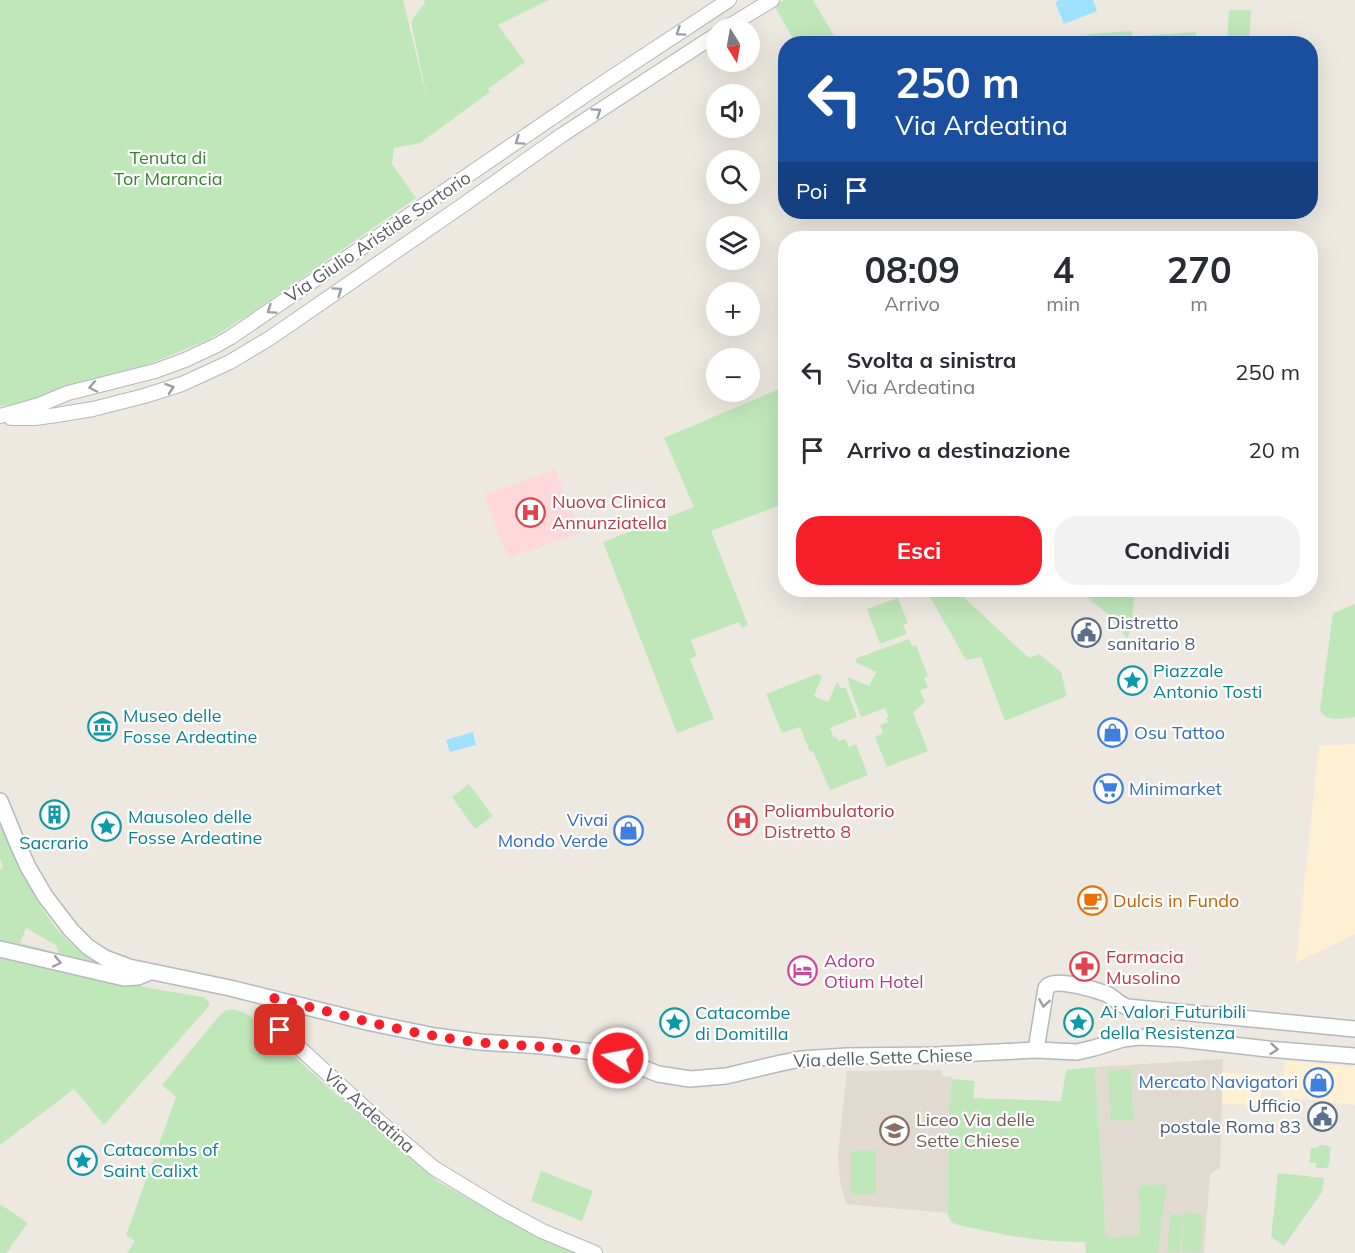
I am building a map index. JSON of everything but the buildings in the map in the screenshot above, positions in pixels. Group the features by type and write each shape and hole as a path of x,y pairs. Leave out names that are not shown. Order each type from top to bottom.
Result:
{"main road":[{"path":"0,801 18,845 45,896 67,926 88,947 122,966 273,998"},
{"path":"0,949 121,977 138,977 151,972"},
{"path":"1036,1050 1047,986 1062,983 1110,996 1127,1007 1355,1029"},
{"name":"Via delle Sette Chiese","path":"273,998 406,1031 453,1040 558,1048 601,1054 618,1058 658,1074 690,1079 721,1077 812,1058 958,1055 1036,1050 1077,1052 1131,1037 1160,1037 1355,1056"}],"street":[{"name":"Via Giulio Aristide Sartorio","path":"0,416 39,405 68,393 155,371 217,345 729,0"},
{"path":"743,18 769,2"},
{"name":"Via Giulio Aristide Sartorio","path":"0,416 45,417 93,409 173,387 230,362 270,338 562,135 706,41"},
{"name":"Via Ardeatina","path":"273,998 272,1018 280,1030 378,1121 434,1168 522,1221 595,1253"}],"shaded area":[{"name":"Nuova Clinica Annunziatella","path":"555,469 580,533 508,558 484,495"},
{"path":"1355,744 1355,934 1296,963 1319,746"},
{"path":"1223,1059 1220,1168 1210,1174 1204,1253 1086,1253 1106,1238 1095,1067"},
{"name":"Mercato Navigatori","path":"1285,1061 1355,1067 1355,1105 1281,1097"},
{"name":"Liceo Via delle Sette Chiese","path":"942,1070 942,1076 952,1077 949,1105 948,1213 846,1204 840,1182 838,1155 847,1071"},
{"path":"1223,1072 1263,1075 1262,1106 1222,1103"}],"green space":[{"name":"Tenuta di Tor Marancia","path":"0,0 403,0 429,107 412,27 412,20 425,3 424,0 549,0 498,25 525,62 488,89 490,92 420,143 394,148 392,164 416,198 253,312 208,340 139,368 71,384 36,400 0,406"},
{"path":"784,0 813,0 834,36 792,36 774,6"},
{"path":"1229,10 1251,10 1249,36 1227,36"},
{"path":"1132,31 1132,36 1087,36 1087,34"},
{"path":"1196,32 1196,36 1137,36"},
{"path":"778,389 778,506 711,531 748,625 742,628 739,622 691,640 697,656 690,659 714,719 677,733 603,542 694,507 664,438 748,402 760,402 760,397"},
{"path":"930,597 964,597 1029,658 1039,654 1061,672 1067,696 1005,721 981,657 966,660"},
{"path":"1087,597 1134,597 1131,630 1127,639 1107,613"},
{"path":"898,598 908,623 903,625 907,634 880,644 867,609"},
{"path":"1355,604 1355,717 1330,718 1322,714 1320,710 1333,613"},
{"path":"909,639 912,646 916,645 928,676 924,678 928,687 920,691 925,702 913,713 928,751 887,767 875,737 883,733 880,725 888,722 886,718 889,717 885,708 861,717 848,677 869,686 876,672 855,662 857,658"},
{"path":"817,674 822,676 814,696 828,702 837,682 841,688 846,688 857,717 830,728 834,738 837,737 838,741 845,739 849,747 856,744 868,775 830,790 800,727 782,733 766,694"},
{"path":"469,784 493,816 475,829 452,797"},
{"path":"0,819 29,885 47,916 70,943 103,968 60,959 56,945 26,928 20,943 54,952 55,959 0,944 0,870 3,867 0,859"},
{"path":"0,956 155,989 204,997 209,1002 209,1006 104,1125 74,1089 0,1145"},
{"path":"226,1010 239,1011 251,1017 330,1089 439,1182 534,1235 577,1253 127,1253 135,1241 126,1235 176,1097 162,1085"},
{"path":"1095,1067 1106,1238 1140,1236 1139,1186 1166,1185 1158,1253 1086,1253 1085,1242 1021,1237 951,1222 948,1215 949,1105 952,1079 975,1081 973,1098 1061,1101 1066,1070"},
{"path":"1131,1069 1133,1120 1111,1121 1108,1070"},
{"path":"1320,1145 1331,1148 1327,1168 1316,1168 1316,1163 1309,1163 1311,1148 1317,1148"},
{"path":"876,1150 876,1194 851,1195 851,1151"},
{"path":"541,1171 593,1191 582,1221 531,1201"},
{"path":"1278,1173 1324,1178 1322,1192 1284,1246 1271,1237"},
{"path":"0,1204 28,1223 6,1253 0,1253"},
{"path":"1184,1213 1203,1214 1201,1252 1182,1251 1183,1216 1179,1252 1167,1251 1171,1214 1183,1215"}],"water":[{"path":"1093,0 1097,11 1064,24 1055,2"},
{"path":"473,732 476,745 450,752 446,740"}],"place":[{"name":"Nuova Clinica Annunziatella","path":"531,512"},
{"name":"Distretto sanitario 8","path":"1086,633"},
{"name":"Piazzale Antonio Tosti","path":"1132,681"},
{"name":"Museo delle Fosse Ardeatine","path":"102,726"},
{"name":"Osu Tattoo","path":"1113,733"},
{"name":"Minimarket","path":"1108,789"},
{"name":"Sacrario","path":"54,814"},
{"name":"Poliambulatorio Distretto 8","path":"743,821"},
{"name":"Mausoleo delle Fosse Ardeatine","path":"107,827"},
{"name":"Vivai Mondo Verde","path":"629,830"},
{"name":"Dulcis in Fundo","path":"1092,901"},
{"name":"Farmacia Musolino","path":"1085,967"},
{"name":"Adoro Otium Hotel","path":"803,971"},
{"name":"Ai Valori Futuribili della Resistenza","path":"1079,1022"},
{"name":"Catacombe di Domitilla","path":"674,1023"},
{"name":"Mercato Navigatori","path":"1319,1082"},
{"name":"Ufficio postale Roma 83","path":"1322,1116"},
{"name":"Liceo Via delle Sette Chiese","path":"895,1130"},
{"name":"Catacombs of Saint Calixt","path":"82,1160"}],"route":[{"path":"280,1030 272,1018 273,998 406,1031 453,1040 542,1046 594,1052 618,1058"}]}
